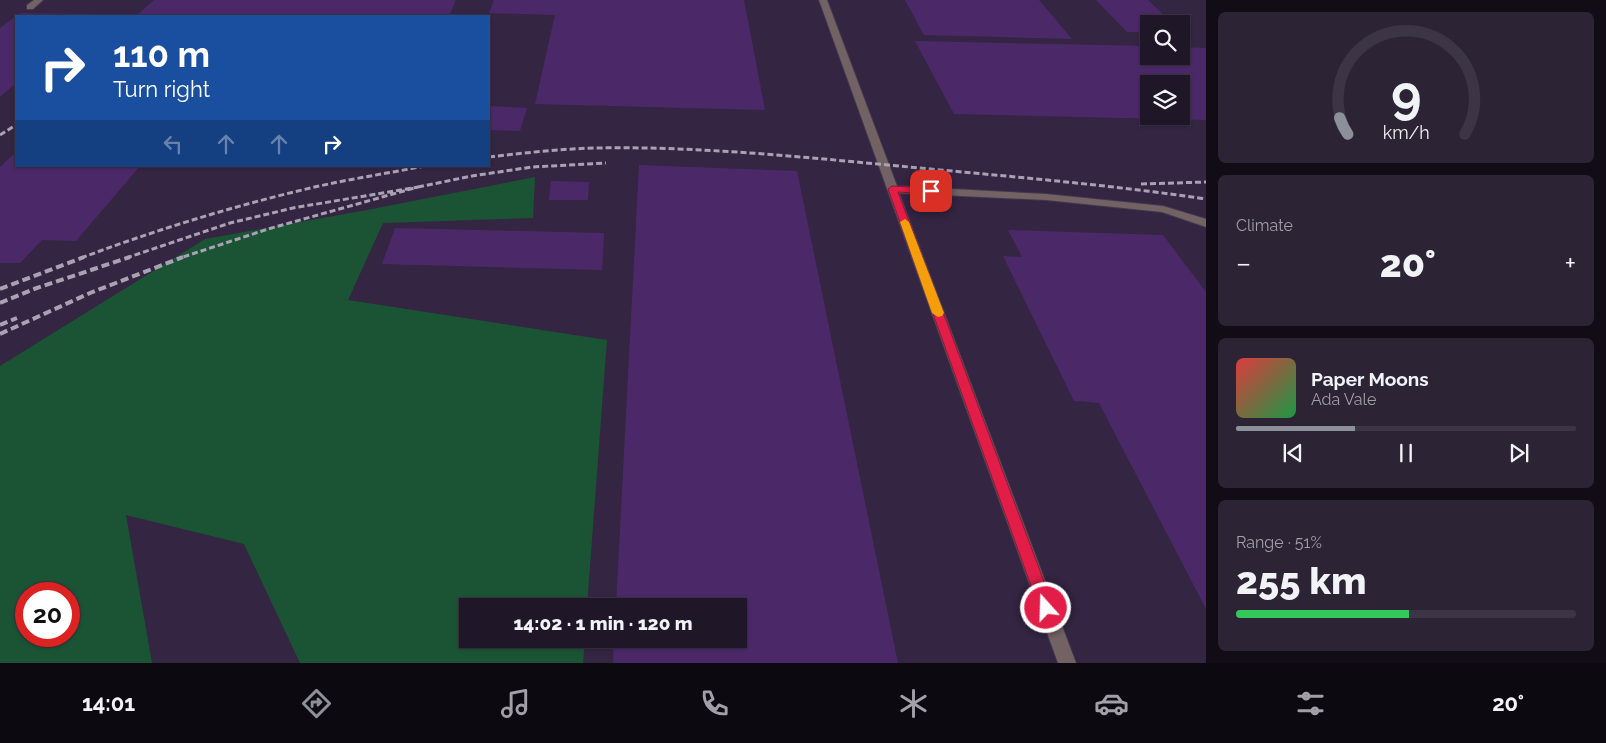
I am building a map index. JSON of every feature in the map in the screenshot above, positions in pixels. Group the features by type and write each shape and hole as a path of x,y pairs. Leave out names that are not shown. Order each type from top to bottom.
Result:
{"lane":[{"path":"30,7 39,0"},
{"path":"823,0 1067,663"},
{"path":"892,189 1076,200 1163,209 1206,223"}],"shaded area":[{"path":"0,0 1206,0 1206,663 0,663"}],"green space":[{"path":"535,177 533,218 383,223 348,300 607,340 588,598 459,598 459,648 584,648 583,663 300,663 244,544 126,515 152,663 0,663 0,366 205,239"}],"building":[{"path":"154,0 456,0 449,15 137,15"},
{"path":"494,0 744,0 765,110 535,104 555,15 489,13"},
{"path":"905,0 1039,0 1072,39 924,35"},
{"path":"1096,0 1148,0 1164,15 1140,15 1140,32 1127,32"},
{"path":"20,13 97,14 96,15 17,15"},
{"path":"15,17 15,84 0,97 0,28"},
{"path":"915,41 1140,46 1140,65 1190,65 1190,47 1206,48 1206,120 1190,120 1190,75 1140,75 1140,118 954,114"},
{"path":"490,106 527,108 520,131 490,130"},
{"path":"15,153 15,167 139,167 76,241 42,240 20,263 0,263 0,167"},
{"path":"639,165 797,171 898,663 613,663 614,648 747,648 747,598 616,598"},
{"path":"551,181 589,182 588,200 549,200"},
{"path":"395,228 604,233 602,270 382,264"},
{"path":"1008,230 1163,235 1206,292 1206,609 1099,403 1074,401 1003,256 1022,257"}],"railway":[{"path":"0,135 15,126"},
{"path":"490,157 595,148 717,151 1027,178 1206,199"},
{"path":"418,187 472,176 532,167 606,163"},
{"path":"81,258 163,229 246,204 317,186 420,167"},
{"path":"1141,184 1206,182"},
{"path":"126,258 230,223 293,208 418,187"},
{"path":"183,257 268,229 418,187"},
{"path":"0,289 84,257"},
{"path":"0,303 34,289 130,257"},
{"path":"0,334 90,293 183,257"},
{"path":"0,325 17,318"}],"slow traffic":[{"path":"905,222 938,313"}],"route":[{"path":"931,191 892,189 1046,608"}]}
